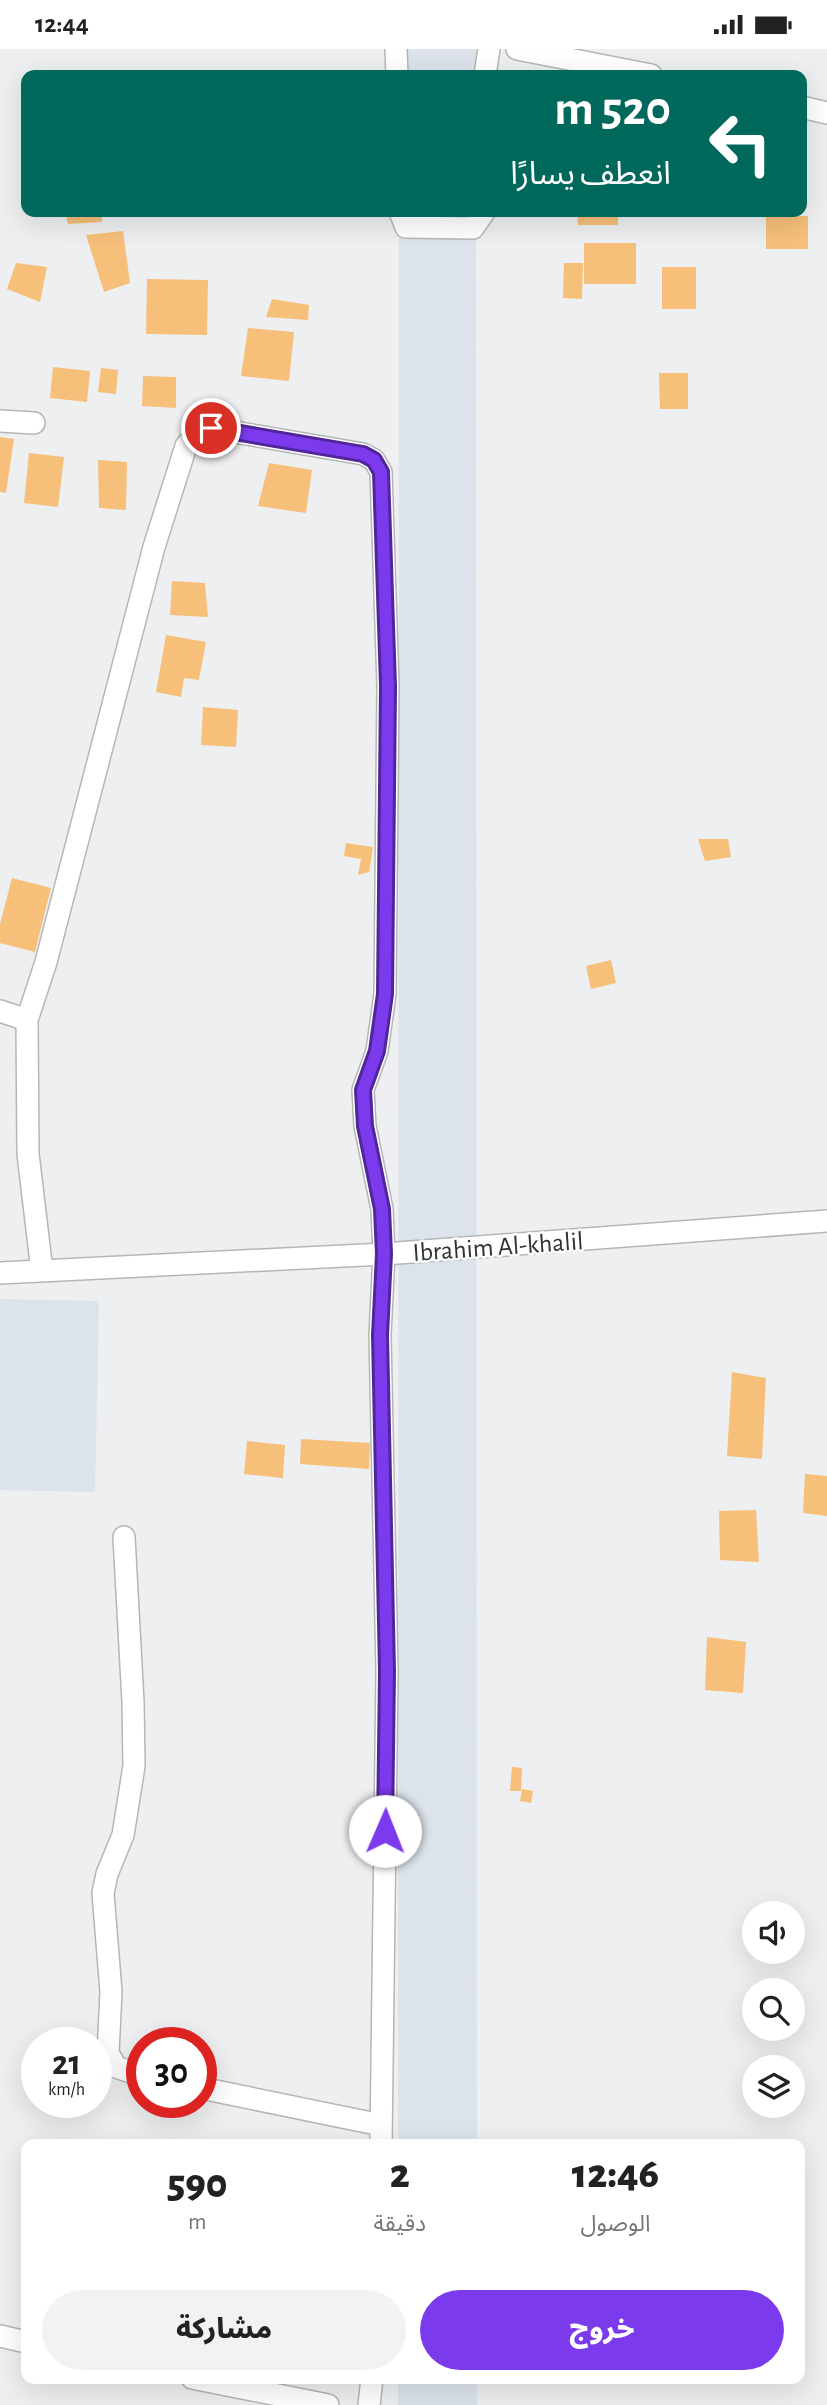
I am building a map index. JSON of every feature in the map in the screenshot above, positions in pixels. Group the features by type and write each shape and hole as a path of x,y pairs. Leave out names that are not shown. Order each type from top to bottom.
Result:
{"street":[{"path":"396,49 397,70"},
{"path":"486,70 489,49"},
{"path":"517,49 625,70"},
{"path":"807,108 827,113"},
{"path":"402,217 406,227 473,228 481,217"},
{"path":"0,421 34,423"},
{"path":"41,1271 28,1154 27,1020 46,962 154,547 186,446 197,433 211,428 363,454 374,460 381,472 387,672 385,994 377,1051 363,1090 365,1126 382,1209 384,1254 380,1335 387,1671 381,2134 217,2092"},
{"path":"0,1011 27,1020"},
{"name":"Ibrahim Al-khalil","path":"0,1273 384,1254 827,1221"},
{"path":"124,1537 134,1766 123,1835 107,1874 103,1893 111,1992 108,2053 116,2067 126,2070"},
{"path":"0,2336 21,2341"},
{"path":"222,2384 328,2405"},
{"path":"369,2405 371,2384"}],"shaded area":[{"path":"399,49 476,49 476,70 399,70"},
{"path":"399,217 476,217 477,2139 398,2139"},
{"path":"0,1299 99,1301 95,1492 0,1490"},
{"path":"398,2384 477,2384 477,2405 398,2405"}],"building":[{"path":"808,216 808,249 766,249 766,217"},
{"path":"66,217 102,217 102,222 68,224"},
{"path":"577,217 618,217 618,225 578,225"},
{"path":"123,231 130,283 104,292 86,235"},
{"path":"584,243 636,243 636,284 584,284"},
{"path":"16,263 47,267 40,302 7,289"},
{"path":"564,263 583,263 582,299 563,298"},
{"path":"662,267 696,267 696,309 662,309"},
{"path":"147,279 208,280 207,335 146,334"},
{"path":"272,299 309,305 308,320 266,317"},
{"path":"248,328 294,332 289,381 241,376"},
{"path":"53,367 90,371 87,402 50,398"},
{"path":"101,368 118,370 116,394 98,392"},
{"path":"659,373 688,373 688,409 660,409"},
{"path":"143,376 176,377 176,408 142,406"},
{"path":"0,437 14,439 6,493 0,492"},
{"path":"29,453 64,457 58,507 24,503"},
{"path":"98,460 127,462 126,510 99,508"},
{"path":"269,463 312,470 306,513 258,506"},
{"path":"172,581 205,583 208,617 170,615"},
{"path":"166,635 206,642 199,680 184,678 181,697 156,692"},
{"path":"203,707 238,710 236,747 201,745"},
{"path":"698,839 728,839 731,857 705,861"},
{"path":"346,843 373,847 369,872 358,875 361,859 344,856"},
{"path":"12,878 51,888 35,952 0,943 0,924"},
{"path":"611,960 616,983 591,989 586,966"},
{"path":"732,1372 766,1378 762,1459 727,1456"},
{"path":"301,1439 370,1443 369,1469 300,1464"},
{"path":"247,1441 285,1445 283,1478 244,1474"},
{"path":"805,1474 827,1476 827,1516 803,1513"},
{"path":"756,1510 759,1562 720,1560 719,1511"},
{"path":"707,1637 746,1642 743,1693 705,1690"},
{"path":"512,1767 522,1768 521,1791 510,1791"},
{"path":"522,1789 533,1791 531,1803 520,1801"}],"route":[{"path":"211,428 363,454 374,460 381,472 388,686 385,994 377,1051 363,1090 365,1126 382,1209 384,1254 380,1335 387,1671 385,1831"}]}
